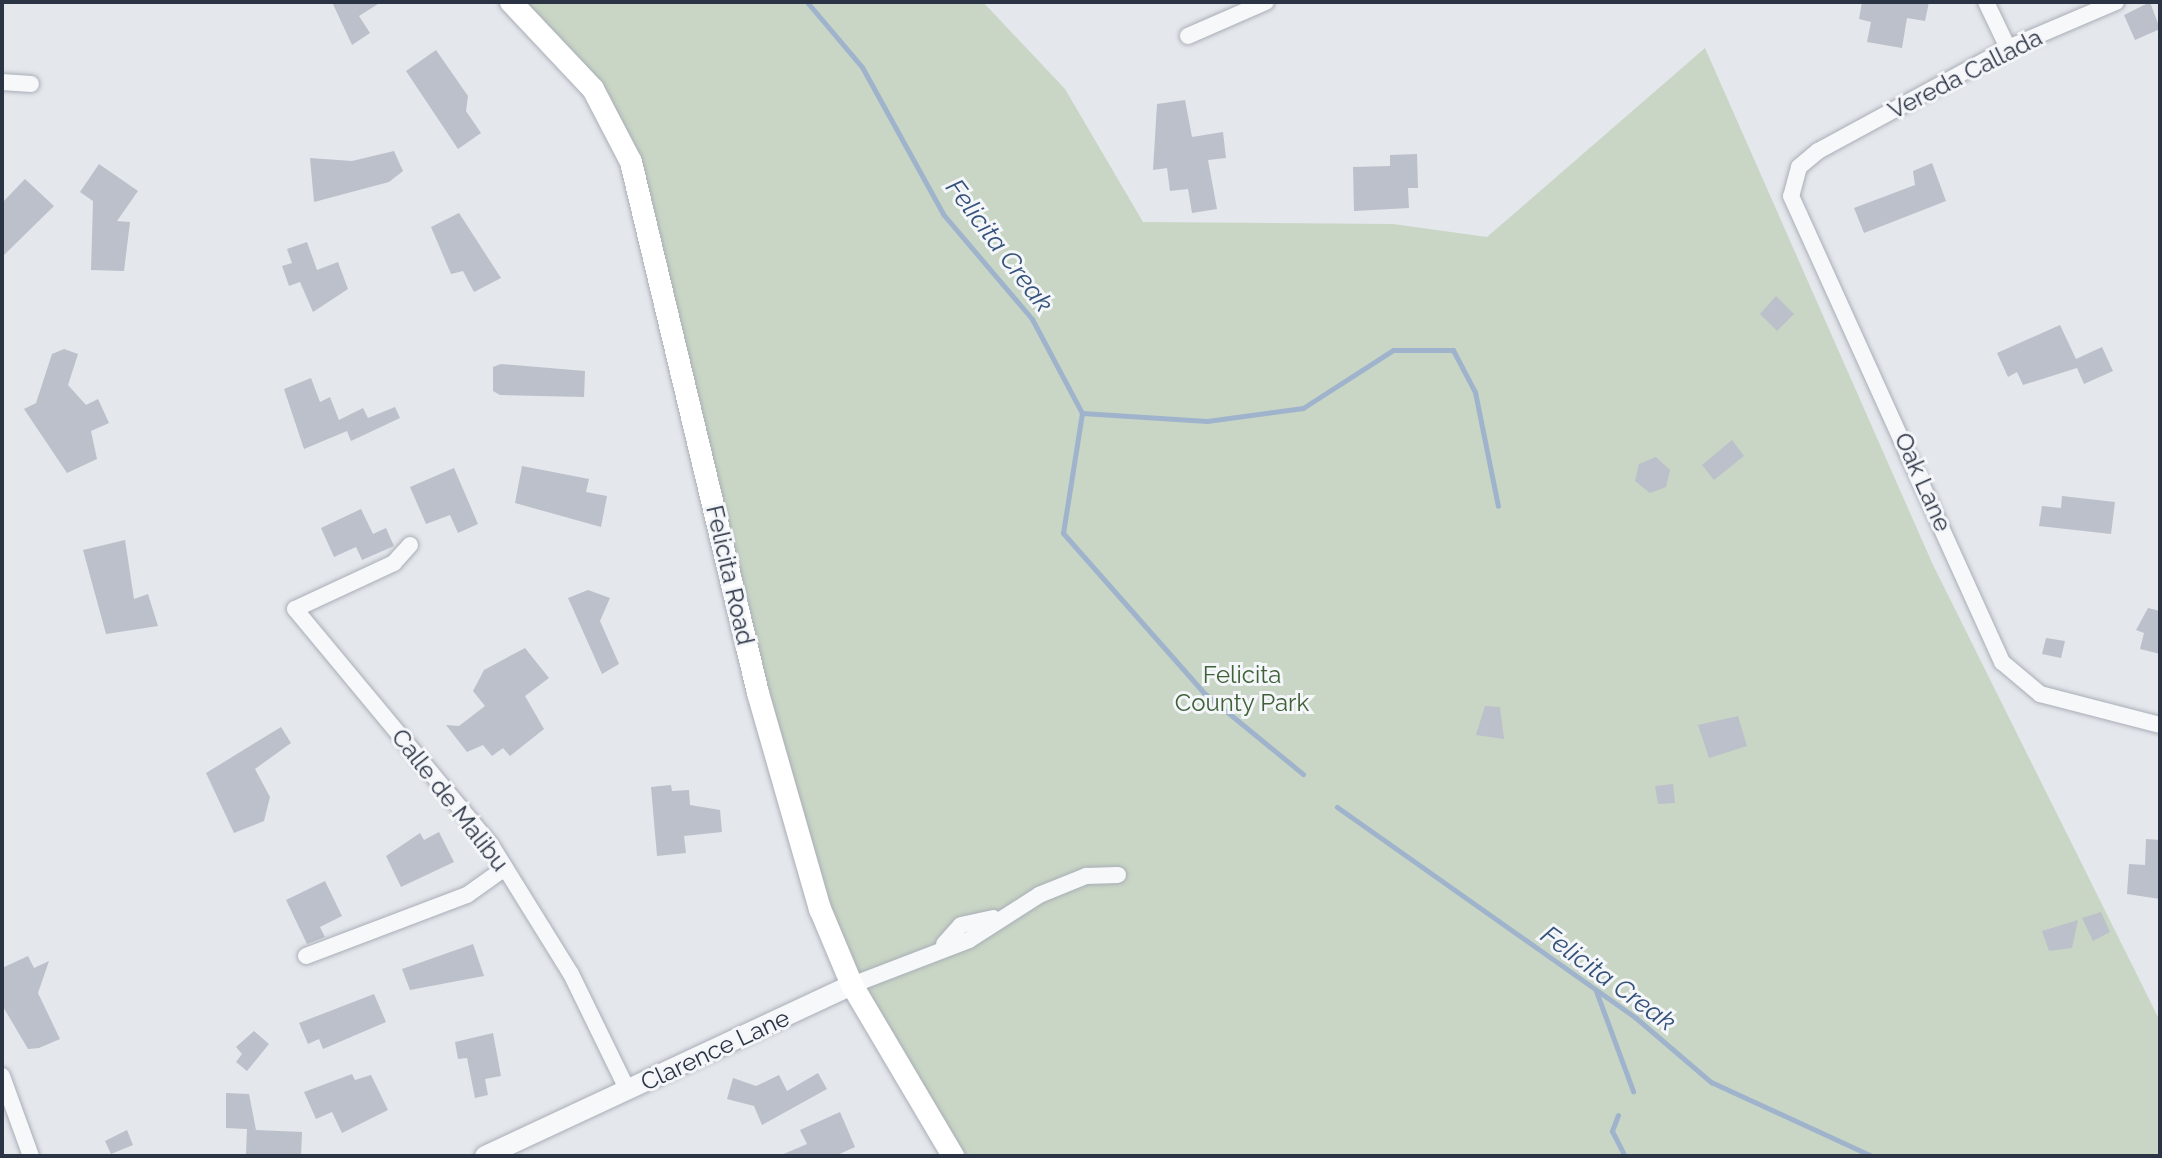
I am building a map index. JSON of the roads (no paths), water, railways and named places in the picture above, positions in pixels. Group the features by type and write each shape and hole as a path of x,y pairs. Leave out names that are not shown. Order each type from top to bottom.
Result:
{"main road":[{"name":"Felicita Road","path":"511,2 593,89 631,162 758,693 820,909 852,985 945,1150"}],"street":[{"path":"1188,36 1266,2"},
{"path":"1986,2 2008,48"},
{"name":"Vereda Callada","path":"1818,151 2008,48 2116,2"},
{"path":"2,82 31,84"},
{"name":"Oak Lane","path":"1818,151 1799,167 1791,196 1796,217 2002,662 2040,694 2160,725"},
{"name":"Calle de Malibu","path":"410,545 394,563 295,609 505,868 571,974 628,1091"},
{"path":"306,956 467,895 505,868"},
{"name":"Clarence Lane","path":"499,1153 852,985 944,944 969,940 993,918 1086,876 1118,875"},
{"path":"2,1076 31,1156"}],"waterway":[{"name":"Felicita Creak","path":"807,2 862,67 943,214 1032,319 1082,413 1063,533 1204,693 1303,774"},
{"path":"1082,413 1207,421 1303,408 1393,350 1453,350 1475,392 1498,506"},
{"name":"Felicita Creak","path":"1337,807 1636,1018 1711,1082 1872,1156"},
{"path":"1596,991 1633,1091"},
{"path":"1618,1115 1612,1131 1625,1156"}],"park label":[{"name":"Felicita County Park","path":"1242,689"}]}
